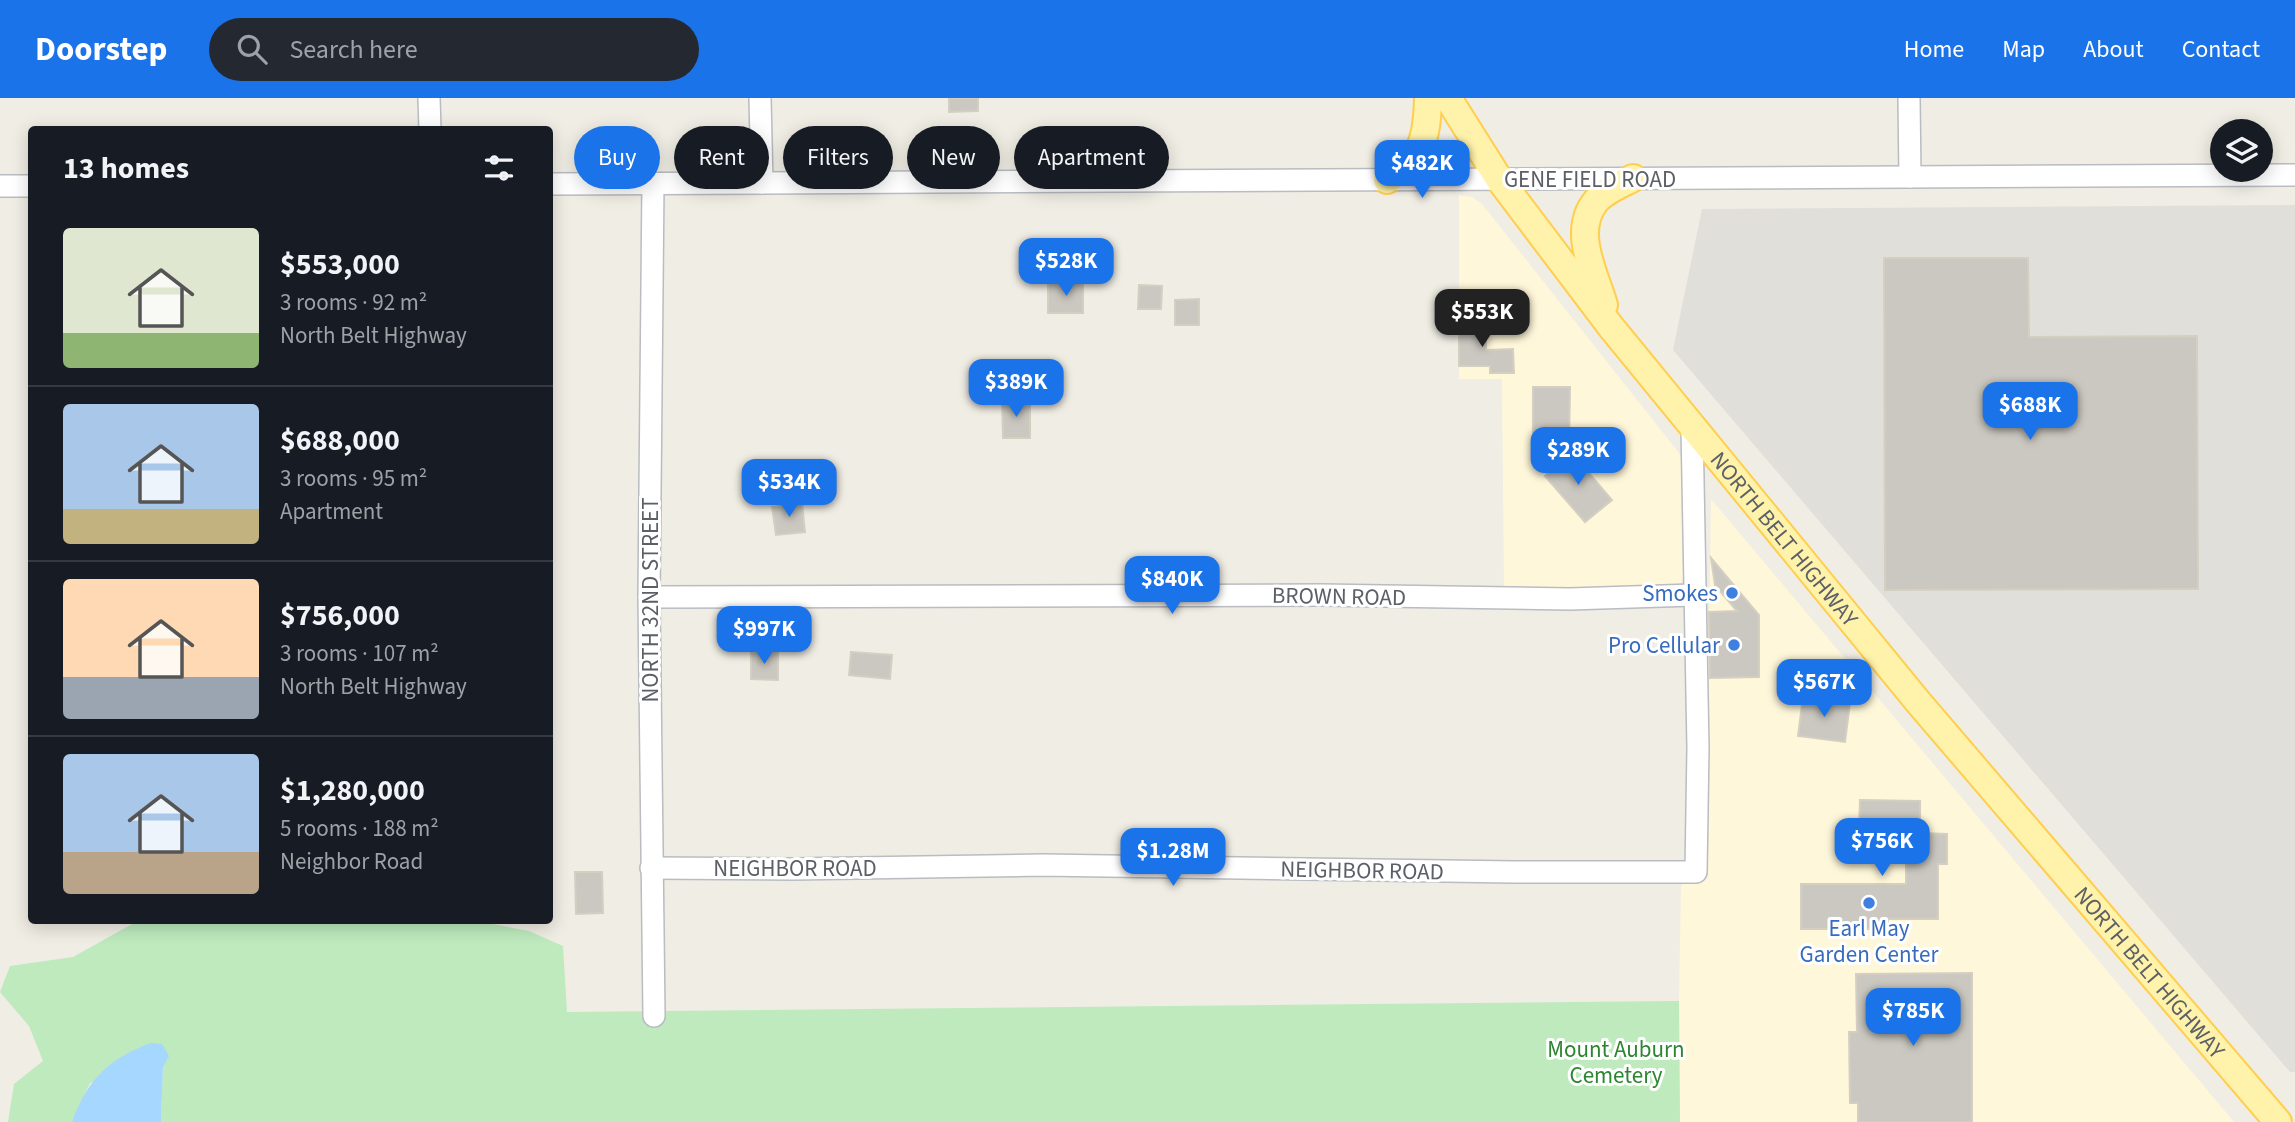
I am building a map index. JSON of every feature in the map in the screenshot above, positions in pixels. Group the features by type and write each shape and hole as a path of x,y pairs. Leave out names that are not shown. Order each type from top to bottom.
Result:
{"main road":[{"path":"1387,180 1406,167 1416,154 1425,135 1428,98"},
{"name":"NORTH BELT HIGHWAY","path":"1448,98 1499,179 1611,327 1692,427 1919,703 2278,1122"},
{"path":"1611,327 1589,263 1585,242 1587,219 1596,200 1633,178"}],"street":[{"path":"429,98 430,126"},
{"path":"761,98 761,126"},
{"path":"1909,98 1910,177"},
{"name":"GENE FIELD ROAD","path":"769,183 2295,175"},
{"name":"GENE FIELD ROAD","path":"553,184 574,184"},
{"path":"0,186 28,186"},
{"name":"NORTH 32ND STREET","path":"653,189 649,597 654,1016"},
{"path":"1692,427 1693,595"},
{"name":"BROWN ROAD","path":"649,597 1321,595 1570,599 1693,595"},
{"name":"NEIGHBOR ROAD","path":"651,868 1042,865 1696,872 1698,748 1693,595"}],"shaded area":[{"path":"1459,195 1472,197 1482,204 1679,453 1687,468 1685,572 1681,583 1666,588 1504,588 1502,379 1459,379"},
{"path":"2295,205 2295,1072 2290,1072 1673,350 1702,209"},
{"path":"1711,499 2234,1122 1680,1122 1681,886 1706,857"}],"green space":[{"name":"Mount Auburn Cemetery","path":"132,924 493,924 529,931 563,946 567,1012 1679,1001 1680,1122 161,1122 163,1067 90,1083 72,1122 8,1122 14,1084 43,1061 29,1026 0,992 10,966 73,957"}],"water":[{"path":"151,1043 162,1044 169,1056 163,1067 161,1122 72,1122 85,1094 101,1072 123,1056"}],"building":[{"path":"949,98 978,98 978,111 949,112"},
{"path":"1884,258 2028,258 2029,337 2197,336 2198,589 1885,590"},
{"path":"1048,283 1083,283 1083,313 1048,313"},
{"path":"1139,285 1162,286 1161,309 1138,309"},
{"path":"1199,299 1199,325 1175,325 1175,300"},
{"path":"1459,319 1486,319 1486,350 1513,349 1514,373 1490,373 1490,366 1459,366"},
{"path":"1533,387 1570,387 1569,448 1533,448"},
{"path":"1030,399 1030,438 1003,438 1002,400"},
{"path":"1571,452 1612,500 1585,522 1545,476"},
{"path":"802,503 805,532 776,535 772,507"},
{"name":"Pro Cellular","path":"1711,558 1759,615 1759,677 1710,678 1709,612 1737,611 1715,585"},
{"path":"751,652 778,653 778,680 751,679"},
{"path":"851,652 892,655 890,679 849,675"},
{"path":"1803,697 1850,703 1845,742 1798,736"},
{"path":"1860,800 1920,801 1920,833 1947,834 1947,864 1938,864 1938,919 1888,919 1888,929 1801,929 1801,884 1906,884 1906,829 1859,829"},
{"path":"575,872 602,872 603,913 576,914"},
{"path":"1972,973 1972,1122 1858,1122 1858,1103 1850,1103 1849,1032 1857,1032 1856,974"}],"place":[{"name":"Smokes","path":"1732,593"},
{"name":"Pro Cellular","path":"1734,645"},
{"name":"Earl May Garden Center","path":"1869,903"}]}
